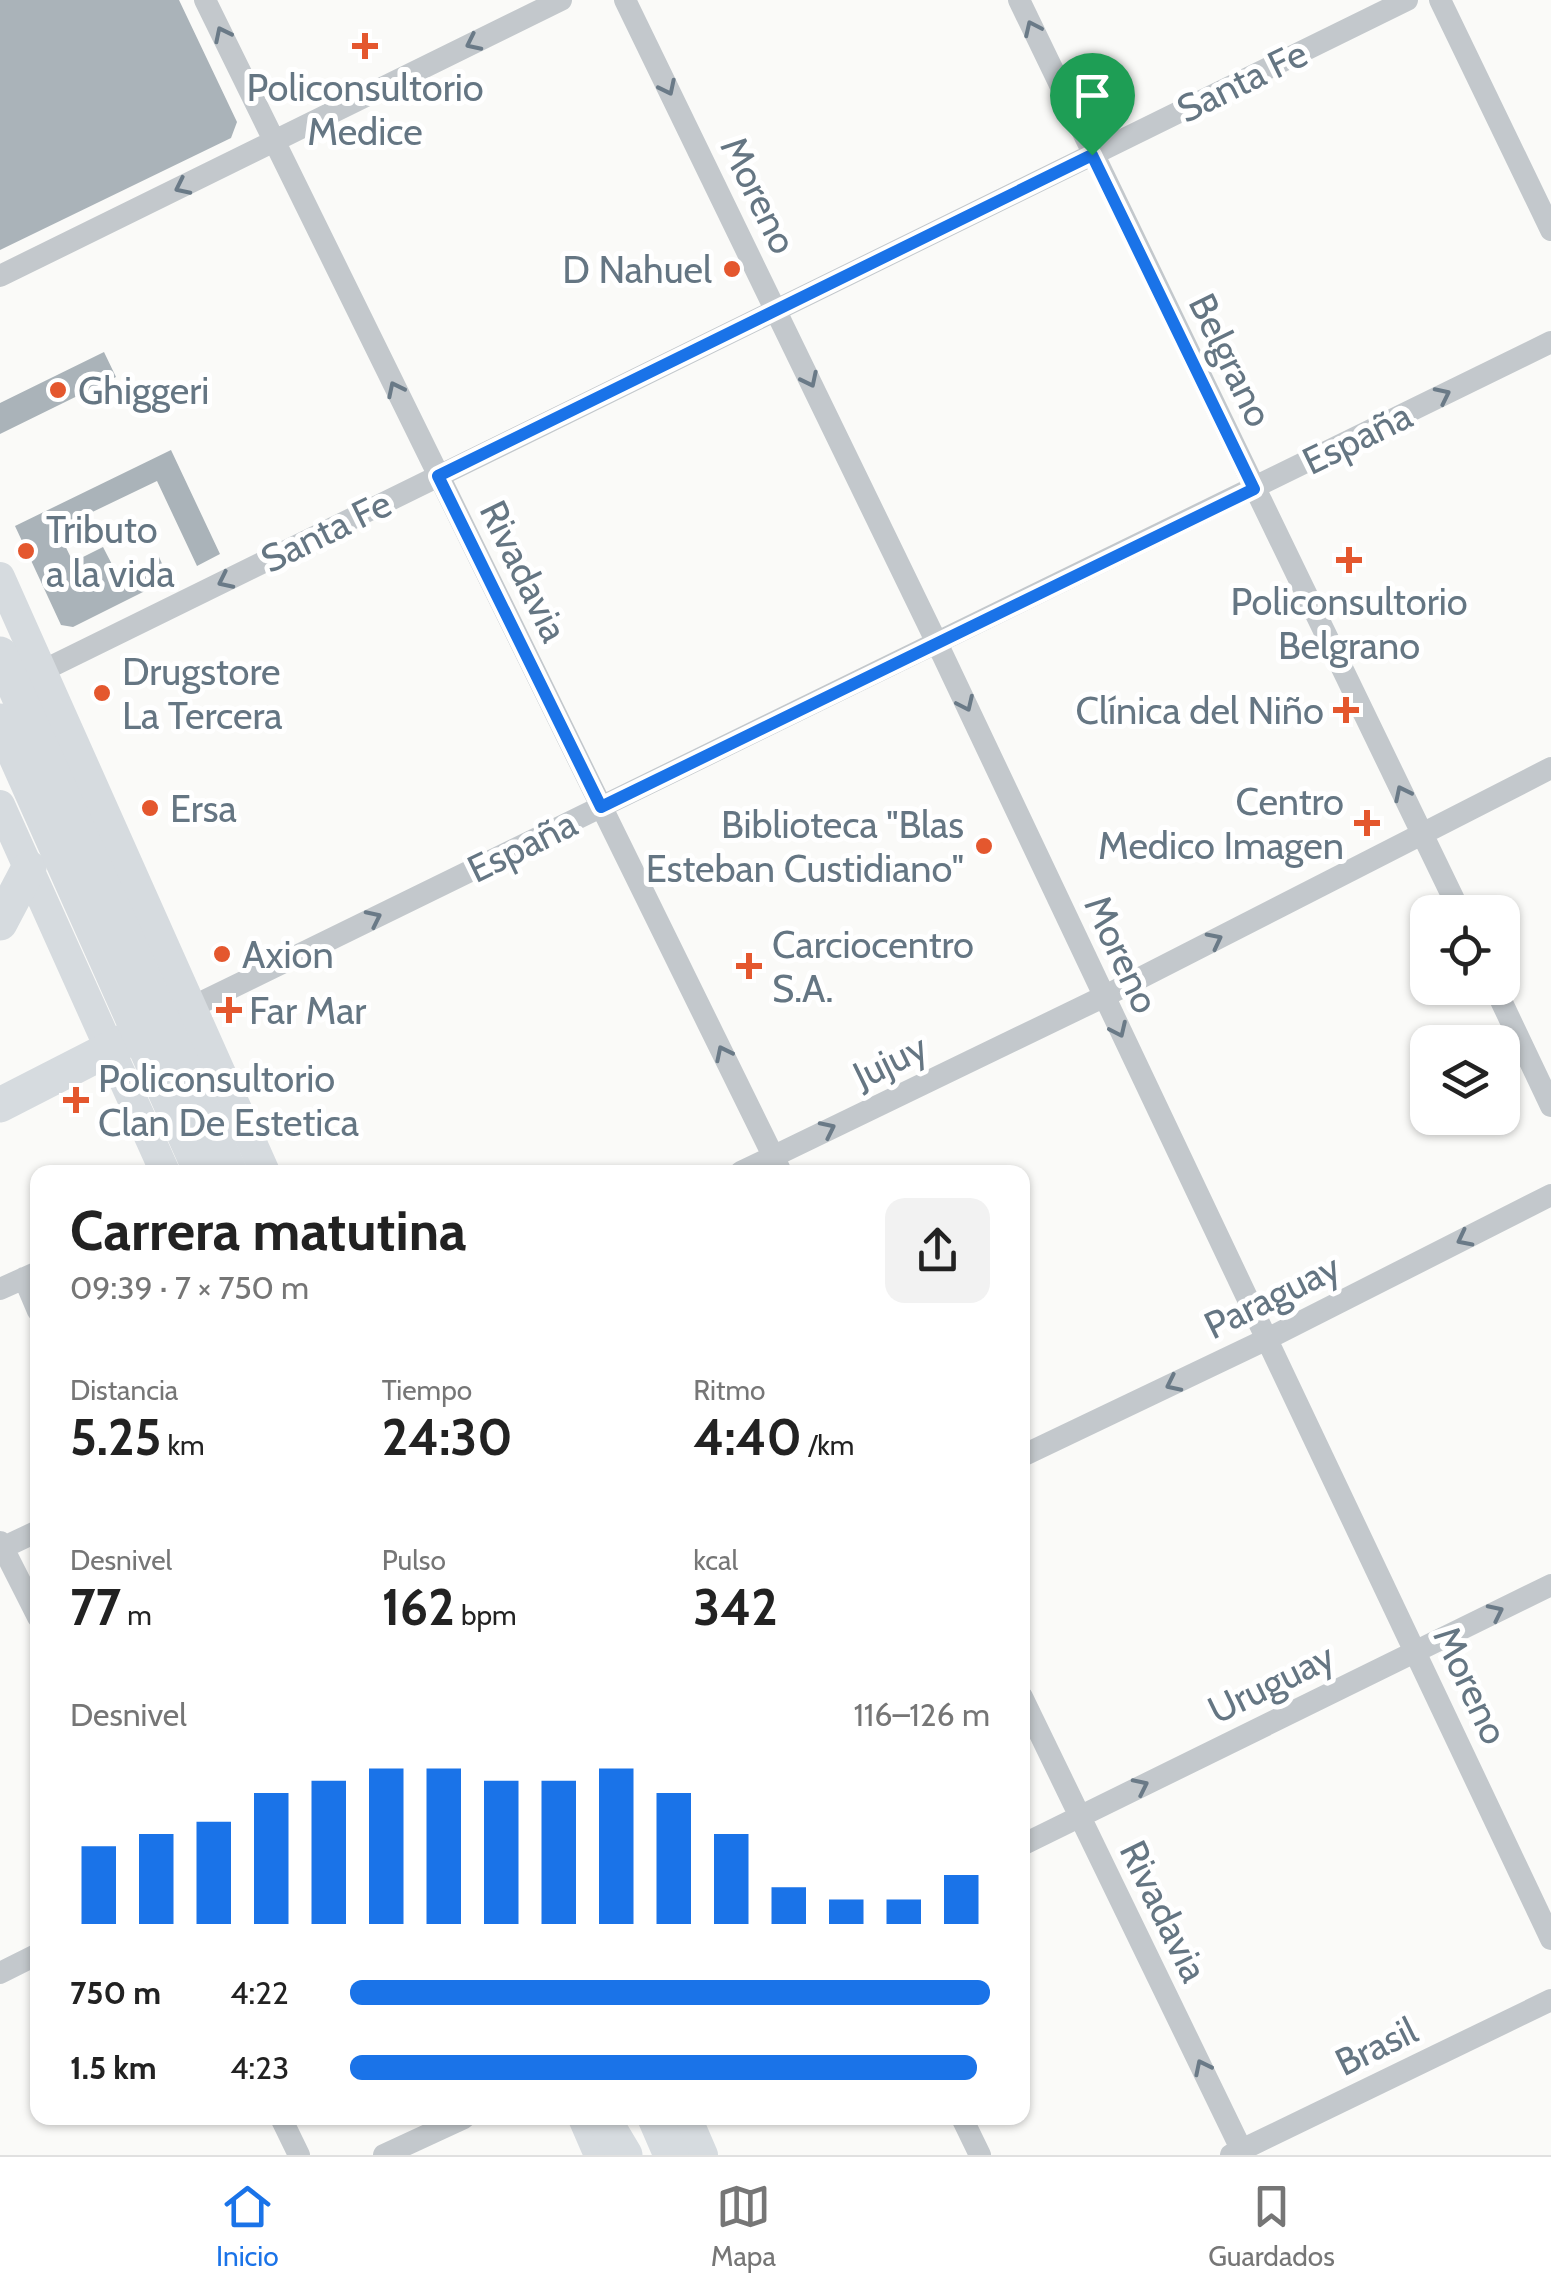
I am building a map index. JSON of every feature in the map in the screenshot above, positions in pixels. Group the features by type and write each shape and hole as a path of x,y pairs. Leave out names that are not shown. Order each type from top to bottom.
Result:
{"main road":[{"path":"0,577 14,676 151,1027 199,1165"},
{"path":"14,676 115,835 151,1027 164,1165"},
{"path":"0,721 151,1027 226,1165"},
{"path":"0,805 29,868 259,1165"},
{"path":"0,923 29,868"},
{"path":"0,1104 151,1027"},
{"path":"586,2125 599,2155"},
{"path":"608,2125 624,2155"},
{"path":"621,2125 634,2155"},
{"path":"658,2125 671,2155"},
{"path":"690,2125 703,2155"}],"street":[{"name":"Rivadavia","path":"205,0 777,1164"},
{"path":"0,276 561,0"},
{"name":"Moreno","path":"625,0 937,643 1551,1940"},
{"name":"Belgrano","path":"1019,0 1452,895"},
{"name":"Santa Fe","path":"14,676 778,312 1407,0"},
{"path":"1440,0 1551,230"},
{"name":"España","path":"151,1027 1551,342"},
{"name":"Jujuy","path":"777,1164 1551,768"},
{"path":"1503,1005 1551,1106"},
{"name":"Paraguay","path":"1030,1452 1265,1340 1551,1195"},
{"path":"0,1289 30,1275"},
{"path":"30,1534 1,1547 30,1603"},
{"name":"Uruguay","path":"1030,1841 1551,1586"},
{"name":"Rivadavia","path":"1030,1713 1239,2153"},
{"path":"0,1973 30,1958"},
{"name":"Brasil","path":"1239,2153 1551,2000"},
{"path":"284,2125 299,2155"},
{"path":"384,2155 449,2125"},
{"path":"965,2125 980,2155"}],"building":[{"path":"0,0 179,0 237,122 231,138 0,250"},
{"name":"Ghiggeri","path":"104,352 116,377 0,434 0,403"},
{"path":"171,450 220,554 197,566 157,481 57,529 73,562 103,547 118,576 159,557 169,579 73,627 61,625 15,526"}],"place":[{"name":"Policonsultorio Medice","path":"365,46"},
{"name":"D Nahuel","path":"732,269"},
{"name":"Ghiggeri","path":"58,390"},
{"name":"Tributo a la vida","path":"26,551"},
{"name":"Policonsultorio Belgrano","path":"1349,560"},
{"name":"Drugstore La Tercera","path":"102,693"},
{"name":"Clínica del Niño","path":"1346,710"},
{"name":"Ersa","path":"150,808"},
{"name":"Centro Medico Imagen","path":"1367,823"},
{"name":"Biblioteca \"Blas Esteban Custidiano\"","path":"984,846"},
{"name":"Axion","path":"222,954"},
{"name":"Carciocentro S.A.","path":"749,966"},
{"name":"Far Mar","path":"229,1010"},
{"name":"Policonsultorio Clan De Estetica","path":"76,1100"}],"route":[{"path":"1092,155 1254,489 601,807 438,476 1092,155"}]}
